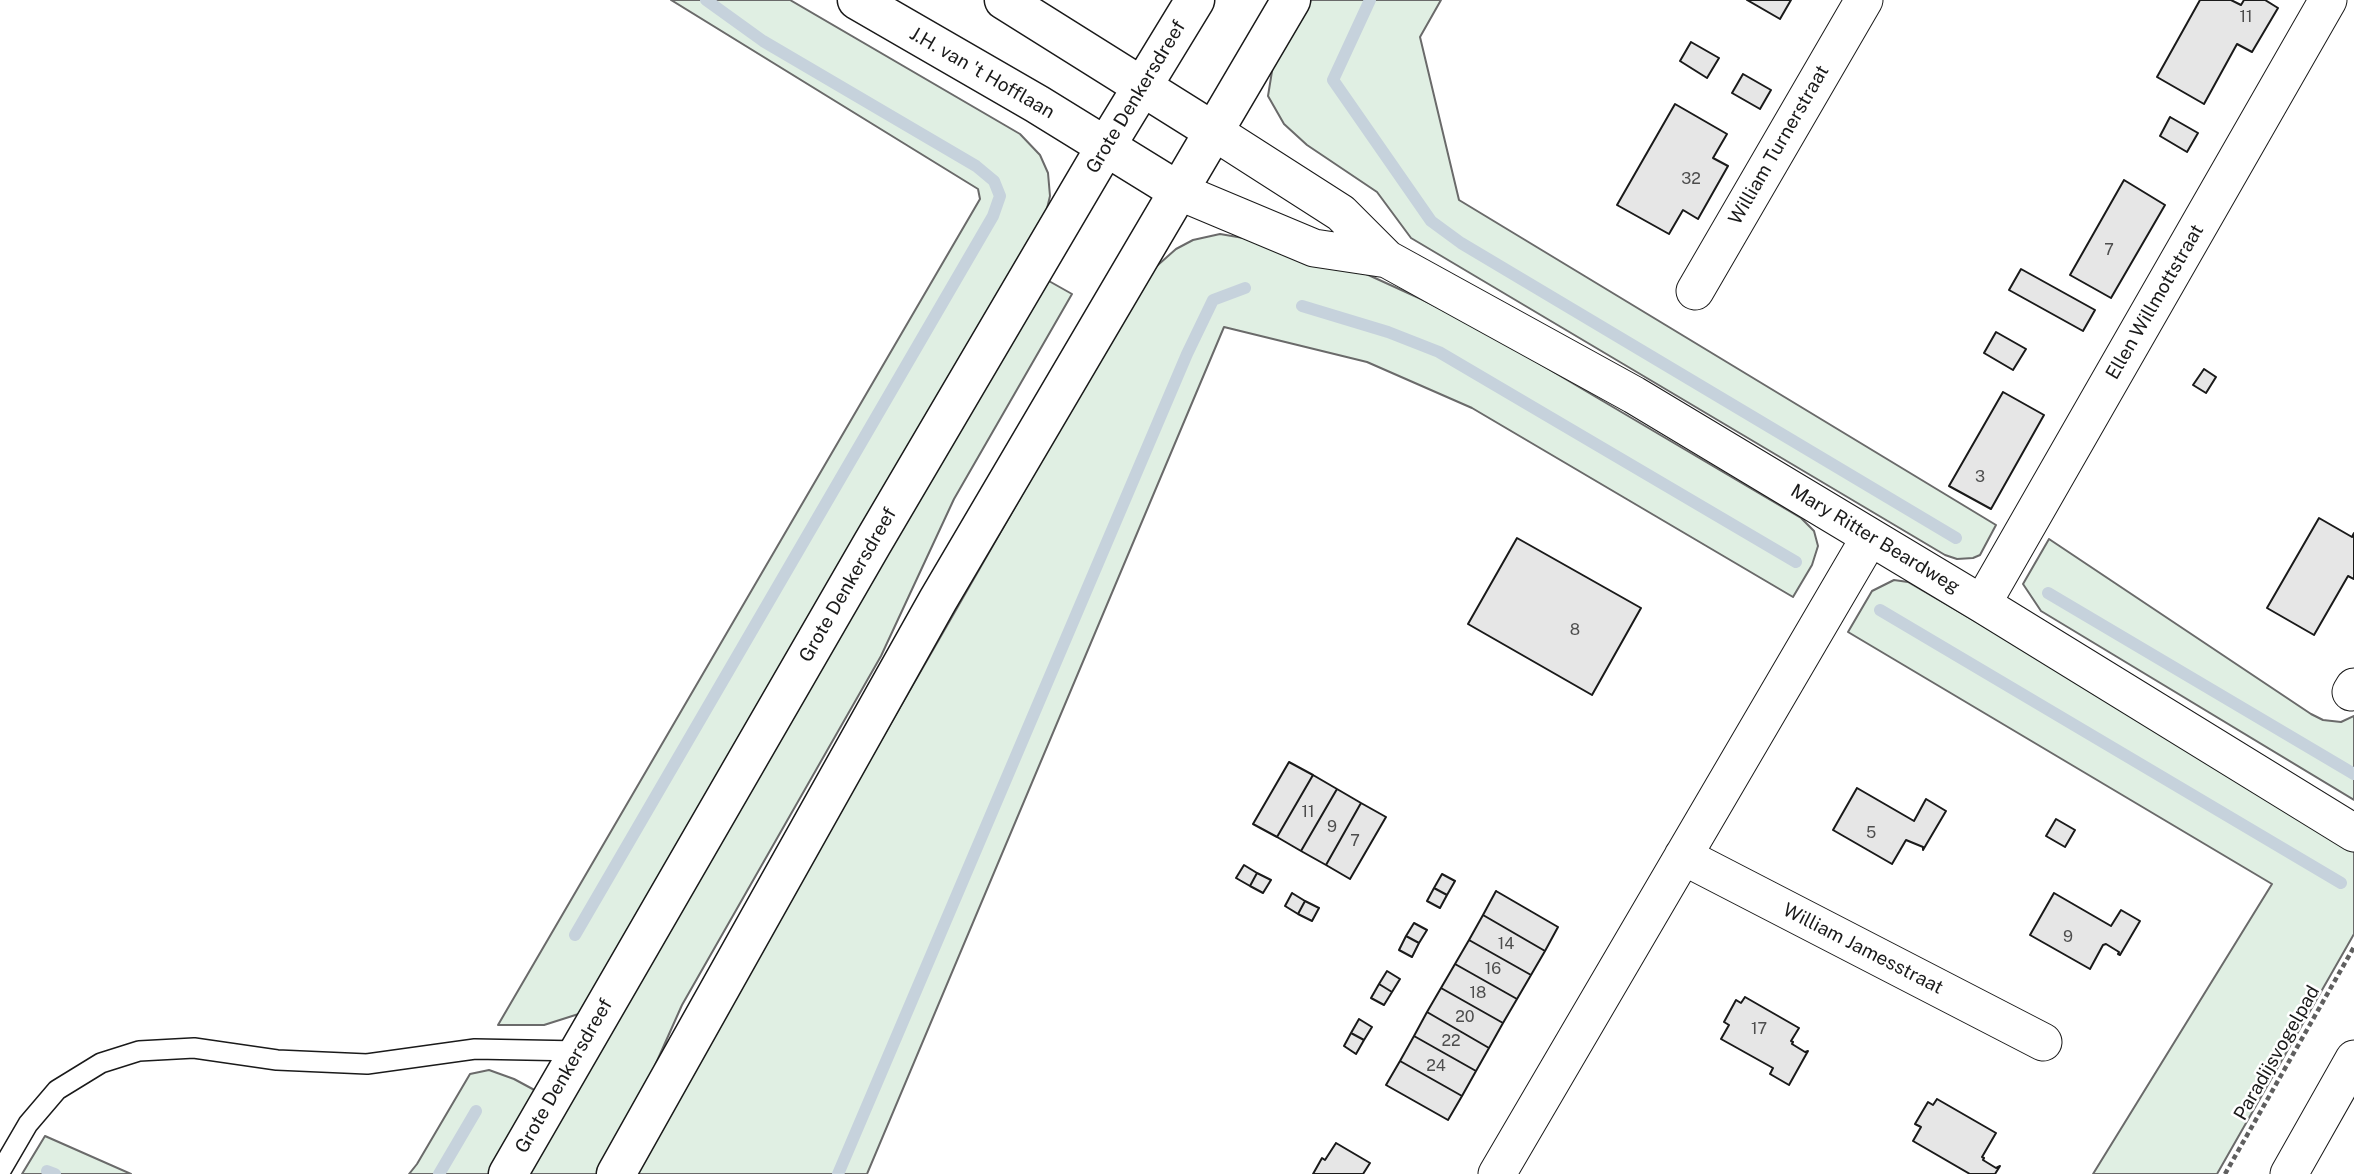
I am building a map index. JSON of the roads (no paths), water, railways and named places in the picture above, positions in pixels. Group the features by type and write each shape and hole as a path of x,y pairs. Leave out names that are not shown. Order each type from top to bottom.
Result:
{"street":[{"name":"J.H. van 't Hofflaan","path":"858,0 1178,191"},
{"path":"1004,0 1213,131"},
{"name":"Grote Denkersdreef","path":"508,1174 1106,146 1195,0"},
{"path":"616,1174 931,612 1291,0"},
{"name":"William Turnerstraat","path":"1695,291 1864,0"},
{"name":"Ellen Willmottstraat","path":"1982,604 2328,0"},
{"name":"Mary Ritter Beardweg","path":"1213,131 1341,212 1387,259 1634,395 1982,604 2354,833"},
{"name":"Mary Ritter Beardweg","path":"1178,191 1314,248 1387,259"},
{"path":"1497,1174 1870,537"},
{"name":"William Jamesstraat","path":"1683,856 2043,1042"},
{"path":"2289,1174 2354,1059"}],"lane":[{"path":"0,1172 28,1124 57,1090 101,1063 139,1051 194,1048 277,1060 367,1064 474,1049 579,1051"}],"waterway":[{"path":"575,935 993,216 1000,196 994,181 976,166 763,41 706,0"},
{"path":"1370,0 1333,80 1431,221 1461,243 1956,538"},
{"path":"838,1174 1187,354 1213,300 1245,288"},
{"path":"1302,306 1388,332 1439,352 1796,562"},
{"path":"2048,593 2354,774"},
{"path":"1880,610 2341,883"},
{"path":"439,1174 476,1111"},
{"path":"47,1171 55,1174"}]}
